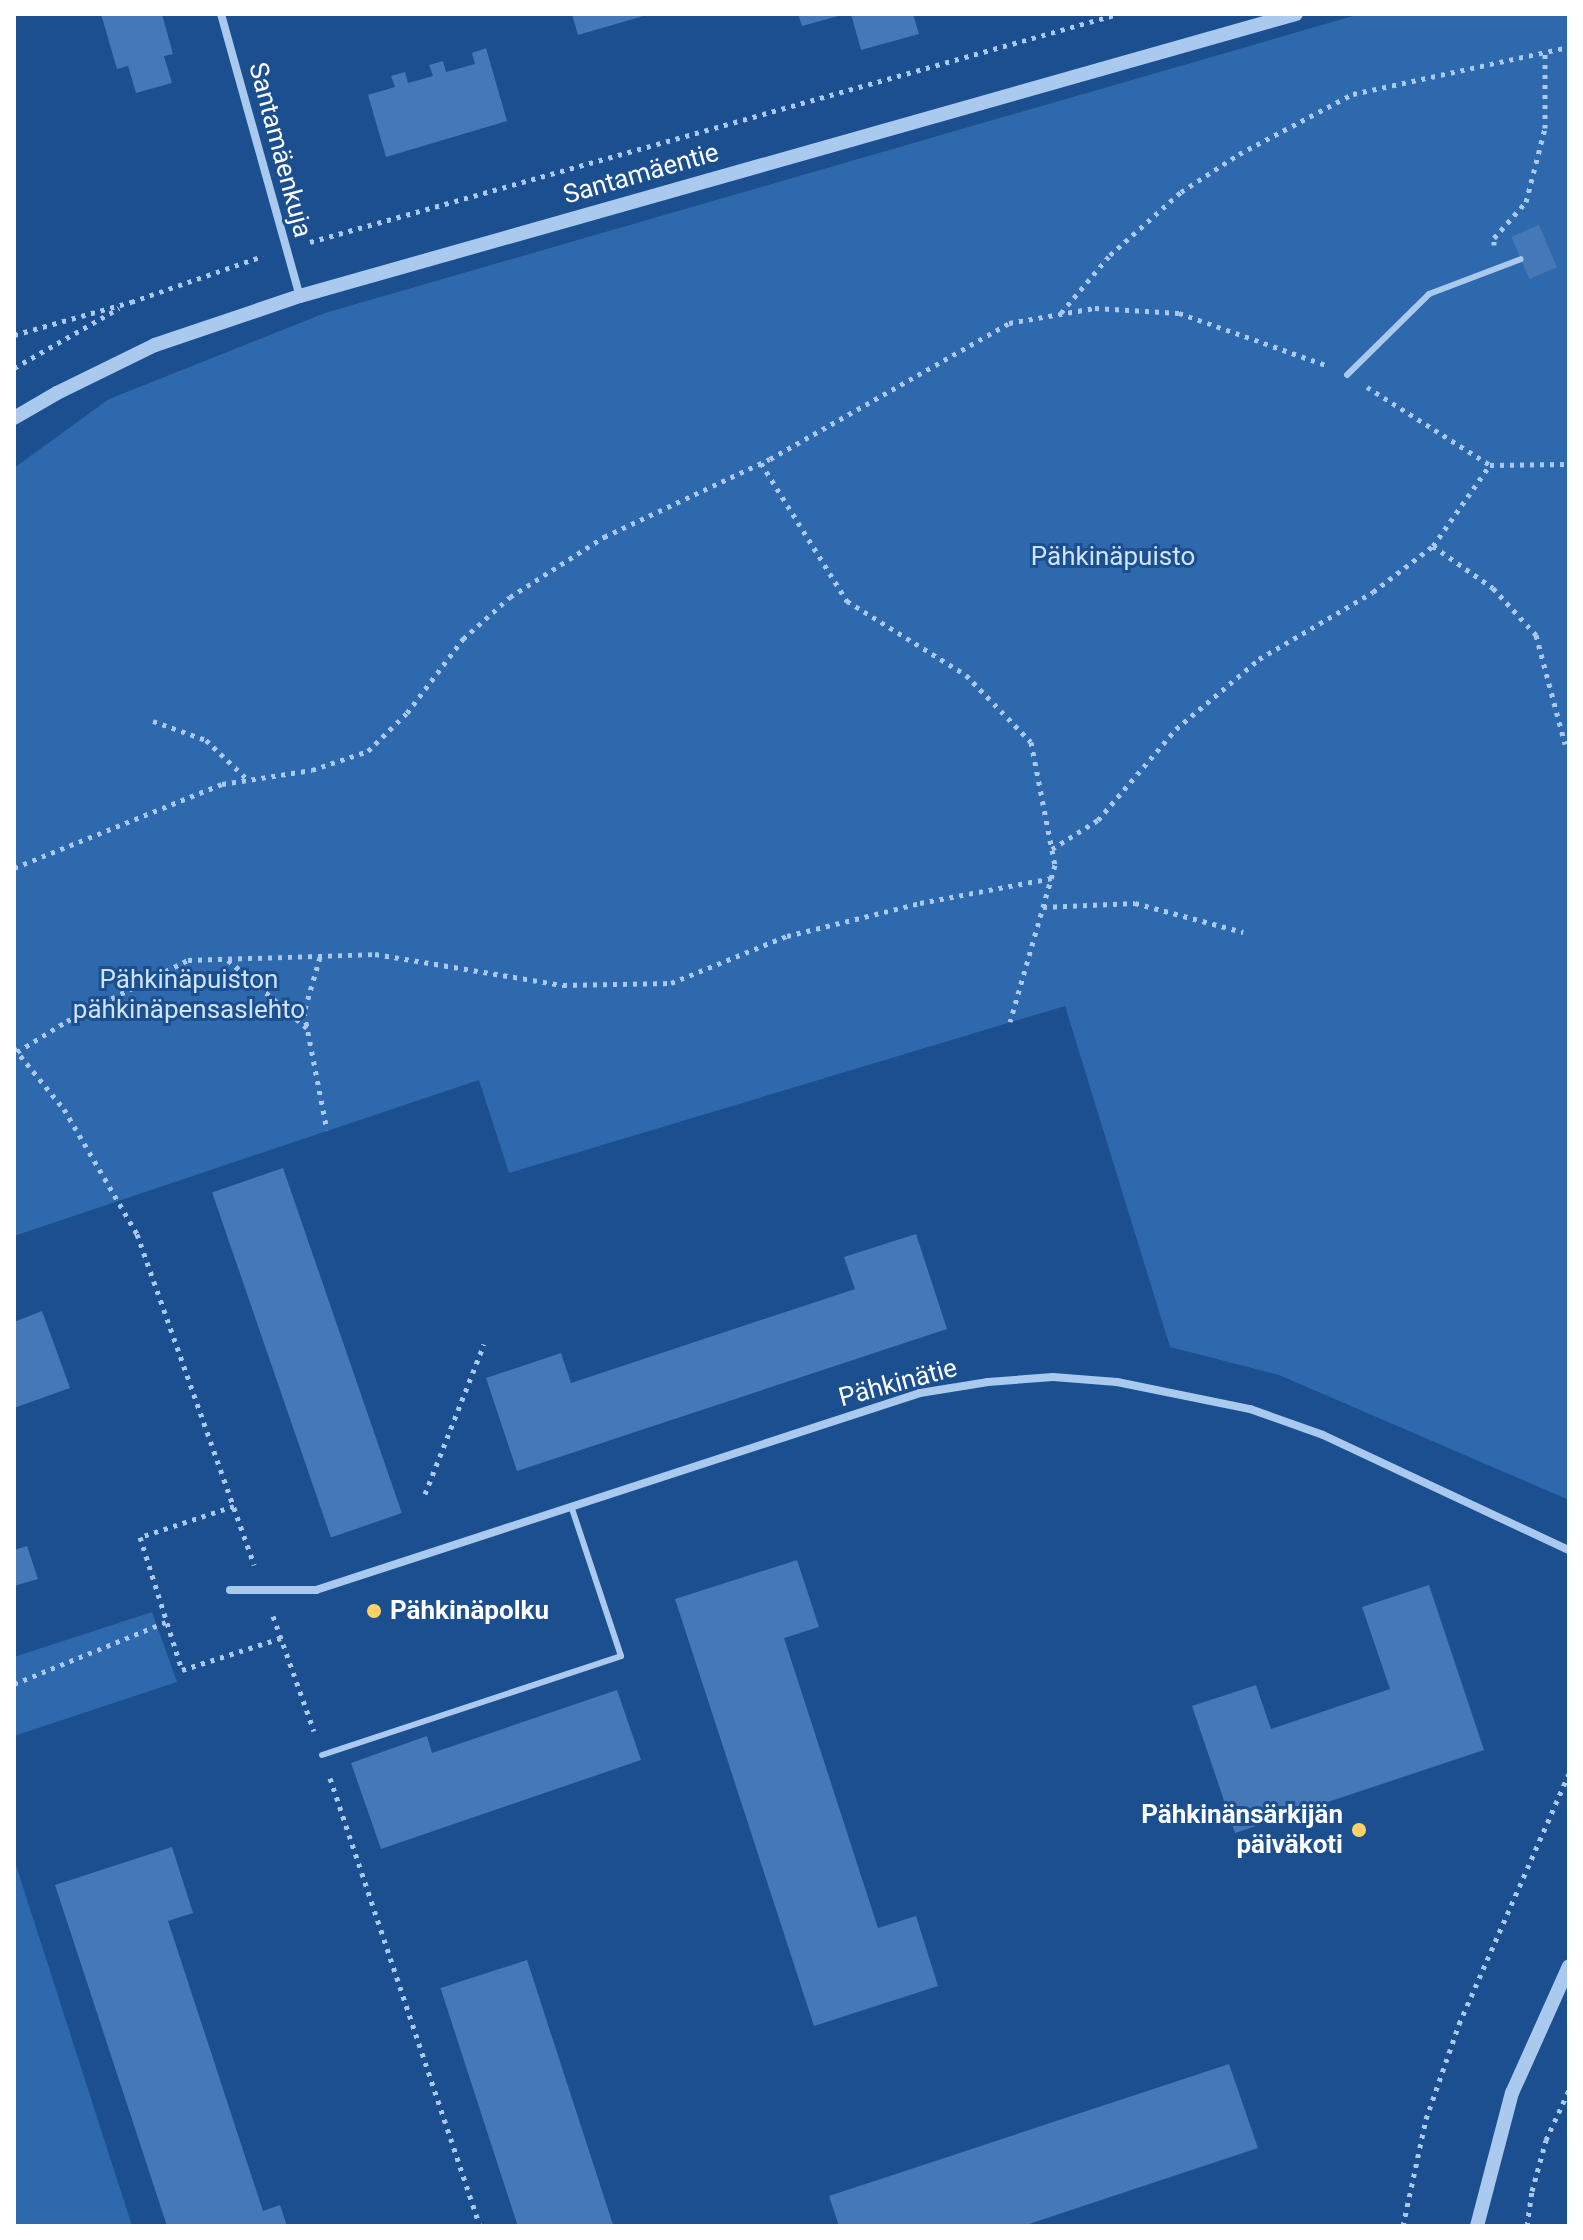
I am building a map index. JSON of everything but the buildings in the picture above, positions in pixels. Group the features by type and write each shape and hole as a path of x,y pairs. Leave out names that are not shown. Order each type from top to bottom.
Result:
{"street":[{"name":"Santamäenkuja","path":"221,14 300,296"},
{"name":"Santamäentie","path":"14,418 155,345 300,296 1296,14"},
{"name":"Pähkinätie","path":"230,1590 316,1590 920,1393 988,1382 1053,1377 1117,1382 1250,1409 1323,1435 1569,1550"},
{"path":"1477,2226 1512,2093 1569,1966"}],"lane":[{"path":"1347,375 1429,294 1521,259"},
{"path":"322,1755 621,1656 571,1506"}],"path":[{"path":"14,335 131,302 286,248 1118,14"},
{"path":"1060,314 1110,255 1181,192 1251,147 1353,94 1569,47"},
{"path":"1493,269 1494,238 1526,202 1545,128 1545,54"},
{"path":"14,368 131,302"},
{"path":"14,868 222,784 312,770 368,751 407,713 463,639 510,597 604,537 761,463 1009,323 1095,308 1179,313 1347,375 1490,465 1569,464"},
{"path":"761,463 847,601 966,675 1031,742 1055,865 1010,1022"},
{"path":"1052,849 1098,820 1176,729 1259,659 1373,592 1433,546 1490,465"},
{"path":"1433,546 1493,588 1536,635 1565,744"},
{"path":"153,721 206,740 248,780"},
{"path":"480,2226 322,1755 137,1234 64,1109 16,1050 188,960 375,954 563,985 671,983 787,936 920,903 1052,878"},
{"path":"1043,907 1135,903 1243,932"},
{"path":"320,957 304,1012 327,1130"},
{"path":"228,960 308,1029"},
{"path":"425,1494 484,1344"},
{"path":"234,1506 140,1537 182,1670 281,1638"},
{"path":"14,1684 166,1622"},
{"path":"1403,2226 1426,2119 1459,2024 1569,1774"},
{"path":"1527,2226 1532,2191 1546,2140 1569,2090"}],"green space":[{"name":"Pähkinäpuisto","path":"1360,14 1569,14 1569,1500 1279,1375 1170,1347 1065,1006 509,1173 479,1080 14,1236 14,468 109,399 325,313"},
{"path":"152,1612 177,1682 14,1736 14,1657"},
{"path":"14,1859 132,2226 14,2226"}],"place":[{"name":"Pähkinäpolku","path":"374,1611"},
{"name":"Pähkinänsärkijän päiväkoti","path":"1359,1830"}],"park label":[{"name":"Pähkinäpuiston pähkinäpensaslehto","path":"189,995"}]}
